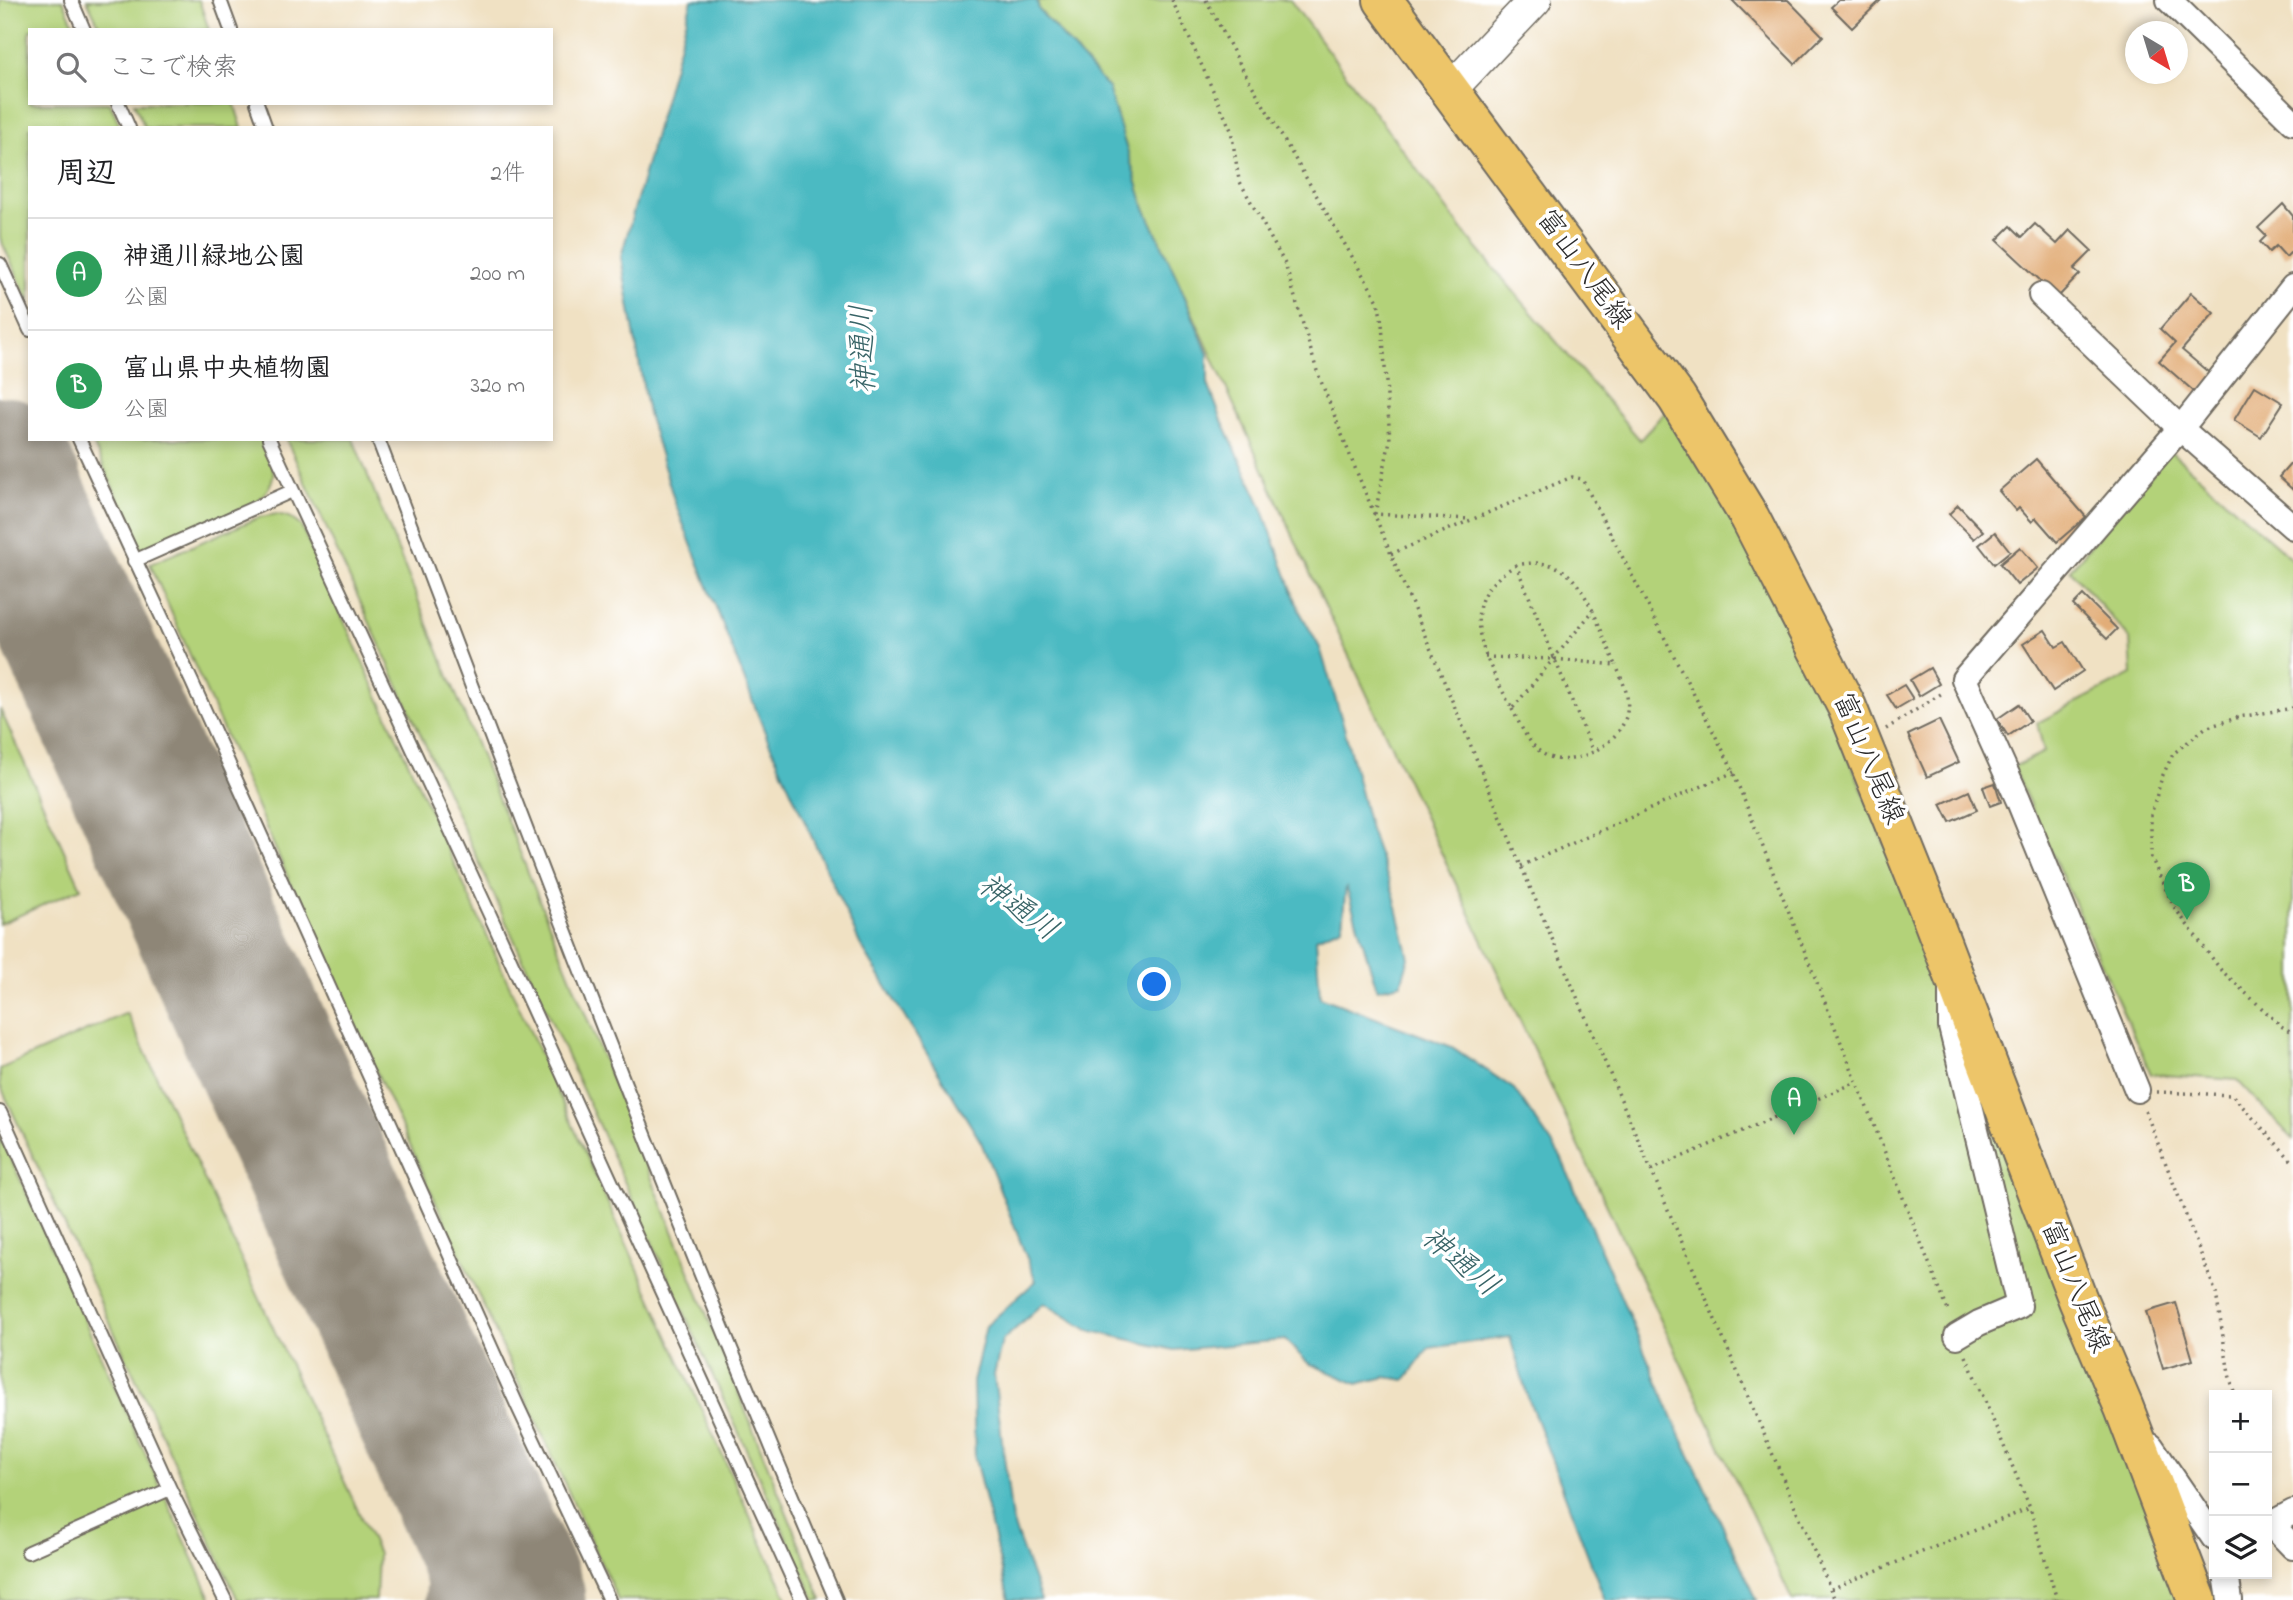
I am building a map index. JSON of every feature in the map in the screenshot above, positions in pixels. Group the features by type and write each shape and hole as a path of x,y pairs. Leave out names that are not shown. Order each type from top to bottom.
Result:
{"main road":[{"name":"富山八尾線","path":"1383,0 1677,398 1750,518 1847,708 1930,913 2078,1300 2124,1408 2197,1600"}],"street":[{"path":"1450,90 1535,0"},
{"path":"2169,0 2293,122"},
{"path":"2137,1090 2018,799 1964,679 2180,428 2293,287"},
{"path":"2041,295 2180,428 2293,527"},
{"path":"1951,971 1951,1027 2020,1306 1979,1323 1957,1336"},
{"path":"2124,1408 2209,1531"},
{"path":"2272,1523 2293,1512"},
{"path":"2272,1528 2293,1547"},
{"path":"2226,1579 2230,1600"}],"lane":[{"path":"71,0 83,28"},
{"path":"220,0 230,28"},
{"path":"118,105 127,126"},
{"path":"258,105 265,126"},
{"path":"0,264 28,326"},
{"path":"80,441 192,682 518,1407 609,1600"},
{"path":"270,441 489,913 802,1600"},
{"path":"379,441 584,984 772,1451 836,1600"},
{"path":"134,561 292,491"},
{"path":"0,1112 170,1489 225,1600"},
{"path":"28,1552 170,1489"}],"path":[{"path":"1172,0 1231,130 1239,180 1285,264 1317,371 1390,554 1835,1600"},
{"path":"1206,0 1242,68 1378,301 1390,440 1375,514"},
{"path":"1390,554 1572,477 1582,479 1734,772 1957,1336 2029,1508 2057,1600"},
{"path":"1375,514 1472,519"},
{"path":"1534,562 1554,565 1570,574 1582,590 1627,690 1628,713 1620,731 1602,747 1580,757 1559,760 1545,756 1528,741 1485,657 1477,617 1496,579 1517,565 1534,562"},
{"path":"1517,565 1593,752"},
{"path":"1512,709 1592,611"},
{"path":"1485,657 1554,659 1616,666"},
{"path":"1881,733 1964,679"},
{"path":"2293,708 2239,717 2205,727 2173,754 2162,777 2151,815 2151,857 2174,907 2221,970 2293,1034"},
{"path":"1521,866 1734,772"},
{"path":"1651,1170 1857,1082"},
{"path":"2234,1390 2216,1293 2137,1090 2171,1094 2232,1095 2293,1162"},
{"path":"1830,1589 2029,1508"}],"green space":[{"path":"0,0 63,0 75,28 28,28 28,105 111,105 120,126 28,126 28,300 0,238"},
{"path":"87,0 199,0 208,28 100,28"},
{"path":"1037,0 1290,0 1470,240 1640,440 1677,398 1750,518 2197,1600 1792,1600 1309,571 1144,206 1108,88 1039,10"},
{"path":"135,105 235,105 241,126 144,126"},
{"path":"92,441 263,441 273,472 269,487 256,503 142,552"},
{"path":"287,441 354,441 822,1600 815,1600"},
{"path":"2170,451 2293,560 2293,1139 2237,1080 2151,1074 2013,767 2044,752 2037,723 2132,674 2130,639 2070,570"},
{"path":"277,514 289,517 301,526 788,1600 618,1600 301,907 150,564 260,517"},
{"path":"0,709 81,888 0,924"},
{"path":"127,1013 378,1554 376,1600 238,1600 0,1085 0,1069"},
{"path":"0,1135 212,1600 0,1600"}],"water":[{"name":"神通川","path":"692,0 1037,0 1039,10 1108,88 1144,206 1208,354 1208,384 1261,505 1300,612 1320,648 1344,727 1370,830 1394,895 1409,958 1401,984 1377,989 1346,886 1342,927 1316,938 1320,997 1452,1047 1514,1089 1561,1157 1675,1423 1757,1600 1605,1600 1527,1395 1510,1337 1429,1348 1405,1380 1385,1377 1357,1384 1308,1363 1285,1340 1174,1350 1088,1330 1044,1303 1002,1341 994,1375 1012,1521 1041,1600 1009,1600 975,1459 973,1382 986,1326 1036,1281 981,1142 860,944 768,740 675,503 648,414 621,257"}],"building":[{"path":"1732,0 1788,0 1823,36 1795,64"},
{"path":"1839,0 1881,0 1852,28 1831,7"},
{"path":"2283,204 2293,216 2293,250 2286,257 2276,246 2269,252 2260,242 2266,236 2258,228"},
{"path":"2035,224 2057,244 2070,230 2092,251 2074,269 2080,274 2058,297 1997,240 2011,226 2022,237"},
{"path":"2191,293 2214,313 2182,350 2214,377 2198,395 2159,361 2175,343 2160,329"},
{"path":"2255,386 2283,403 2261,437 2234,420"},
{"path":"2036,459 2086,517 2057,542 2036,518 2032,522 2019,508 2016,511 1999,491"},
{"path":"2293,461 2293,490 2279,477"},
{"path":"1958,505 1983,531 1974,539 1949,514"},
{"path":"1995,532 2010,551 1994,564 1979,545"},
{"path":"2020,547 2038,568 2017,585 2000,564"},
{"path":"2083,595 2117,629 2107,639 2073,605"},
{"path":"2045,630 2056,647 2065,642 2083,671 2053,691 2023,644"},
{"path":"1930,668 1939,684 1919,696 1910,680"},
{"path":"1904,685 1913,699 1896,709 1887,695"},
{"path":"2019,704 2030,721 2008,736 1997,719"},
{"path":"1939,720 1959,762 1927,777 1908,735"},
{"path":"1995,783 2001,802 1990,806 1983,787"},
{"path":"1969,791 1977,810 1950,822 1941,804"},
{"path":"2176,1303 2193,1360 2163,1369 2146,1312"}],"taxiway":[{"path":"454,1600 462,1486"}],"runway":[{"path":"0,469 513,1600"}],"place":[{"name":"富山県中央植物園","path":"2187,920"},
{"name":"神通川緑地公園","path":"1794,1135"}]}
